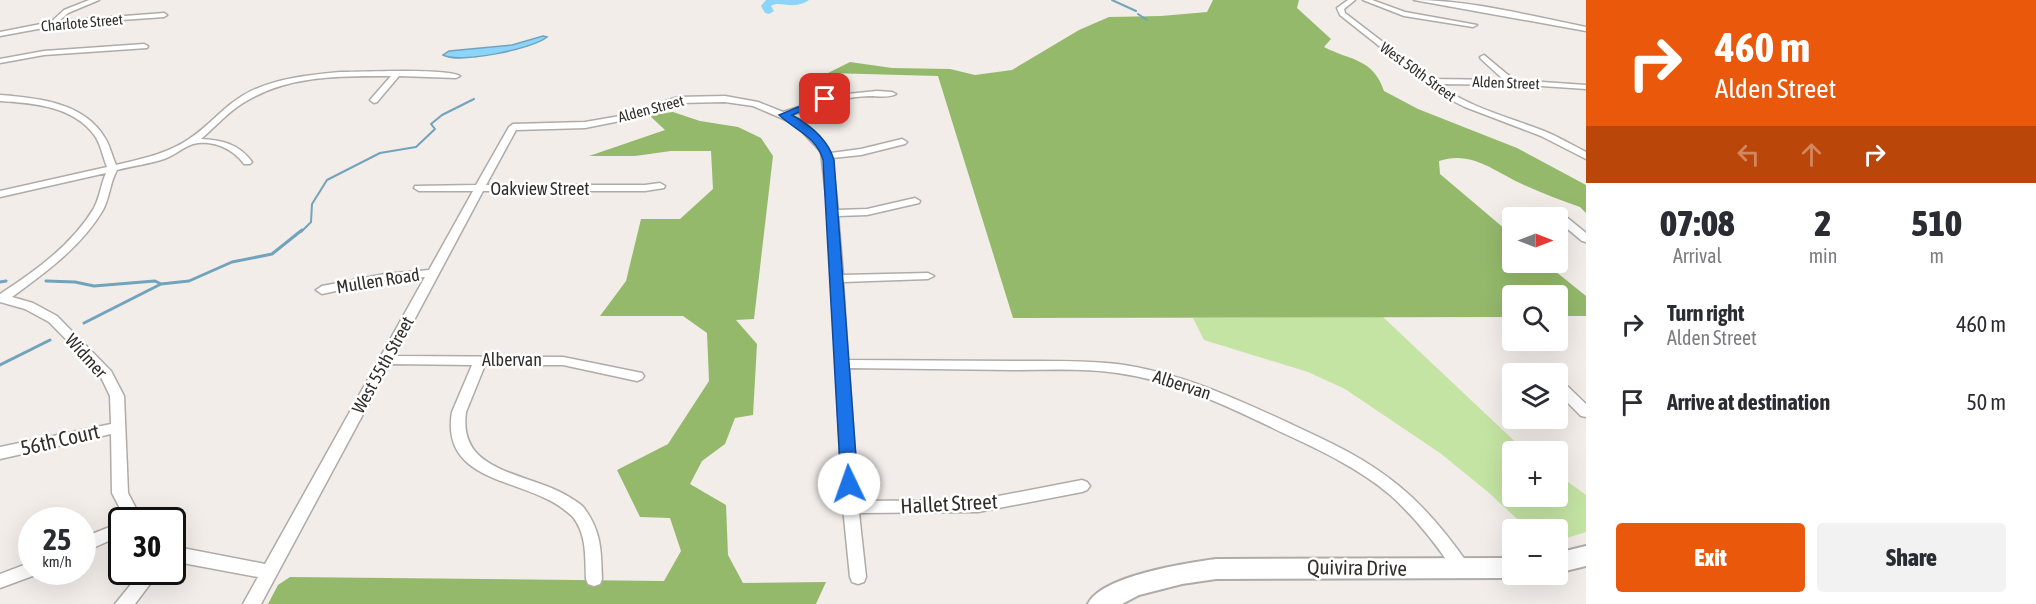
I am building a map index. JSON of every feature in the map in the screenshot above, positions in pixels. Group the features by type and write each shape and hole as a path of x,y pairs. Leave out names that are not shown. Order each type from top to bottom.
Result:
{"main road":[{"path":"1568,560 1586,556"},
{"name":"Quivira Drive","path":"1100,604 1134,586 1201,571 1271,567 1502,568"}],"street":[{"path":"54,24 57,18 66,12 96,0"},
{"name":"West 50th Street","path":"1352,0 1340,8 1342,14 1427,81 1457,101 1544,134 1586,156"},
{"path":"1366,0 1404,14 1473,25"},
{"path":"1417,0 1469,7 1586,29"},
{"name":"Charlote Street","path":"0,34 54,24 164,15"},
{"path":"0,61 32,54 144,46"},
{"path":"1484,57 1511,82"},
{"path":"374,100 397,74"},
{"path":"0,194 161,157 193,141 238,102 254,93 295,79 327,75 456,76"},
{"name":"Alden Street","path":"1427,81 1511,82 1585,88"},
{"path":"784,115 825,99 844,95 892,94"},
{"path":"0,98 38,102 84,119 99,135 113,169 100,206 86,229 51,262 1,298"},
{"name":"Alden Street","path":"513,127 585,125 622,118 678,100 725,99 755,104 798,122 814,136 827,156"},
{"name":"West 55th Street","path":"252,604 513,127"},
{"path":"193,141 225,145 243,154 247,162"},
{"path":"858,577 851,507 833,213 827,156 861,153 902,142"},
{"name":"Oakview Street","path":"419,188 645,188 660,186"},
{"path":"833,213 875,211 915,201"},
{"path":"1568,224 1586,239"},
{"name":"Mullen Road","path":"322,290 385,277 433,273"},
{"path":"837,279 928,276"},
{"name":"Widmer","path":"1,298 29,306 53,319 104,372 117,396 120,493 127,507"},
{"name":"Albervan","path":"386,360 563,361 637,376"},
{"path":"481,360 459,412 458,436 463,448 478,466 550,492 573,506 588,526 595,545 594,579"},
{"name":"Albervan","path":"842,364 1094,366 1170,379 1238,405 1348,459 1392,488 1409,503 1438,535 1462,569"},
{"path":"1568,395 1586,412"},
{"name":"56th Court","path":"0,453 119,427"},
{"name":"Hallet Street","path":"851,507 978,506 1082,486"},
{"path":"186,557 270,572"},
{"path":"0,580 18,574"},
{"path":"124,604 140,585"}],"green space":[{"path":"1213,0 1299,0 1297,8 1331,39 1324,47 1367,66 1374,72 1384,91 1418,109 1517,148 1586,185 1586,213 1580,207 1529,187 1472,160 1451,158 1439,161 1440,174 1502,227 1502,273 1557,273 1586,296 1586,316 1568,316 1568,285 1502,285 1502,317 1013,318 938,76 828,73 850,62 892,68 950,69 975,75 1012,70 1079,30 1109,17 1207,12"},
{"path":"673,112 700,121 738,127 761,138 773,156 754,319 736,320 757,344 753,415 735,418 725,444 702,461 690,484 726,505 728,555 743,583 826,582 816,604 268,604 278,585 290,577 664,581 681,551 670,518 640,517 617,470 668,444 709,381 707,333 683,316 600,316 626,281 641,219 680,219 713,189 711,151 671,151 635,156 589,156 665,130 649,115"},
{"path":"1383,317 1514,441 1502,441 1502,505 1440,453 1345,389 1308,372 1204,340 1193,318"},
{"path":"1568,482 1586,495 1586,532 1568,538 1568,519 1517,519 1504,507 1568,507"}],"water":[{"path":"543,36 547,37 539,42 496,54 464,58 443,55 449,51 512,45"}],"waterway":[{"path":"769,11 766,6 778,0"},
{"path":"779,0 789,4 804,0"},
{"path":"1112,0 1136,11"},
{"path":"1138,14 1147,20"},
{"path":"301,232 311,222 312,204 327,180 380,153 416,147 435,129 431,124 442,115 474,99"},
{"path":"161,284 189,281 232,262 272,254 302,230"},
{"path":"0,282 6,281"},
{"path":"46,281 75,282 94,286 155,281 161,284"},
{"path":"84,323 161,284"},
{"path":"0,365 50,340"}],"route":[{"path":"825,99 784,115 798,122 814,136 826,150 828,160 849,484"}]}
